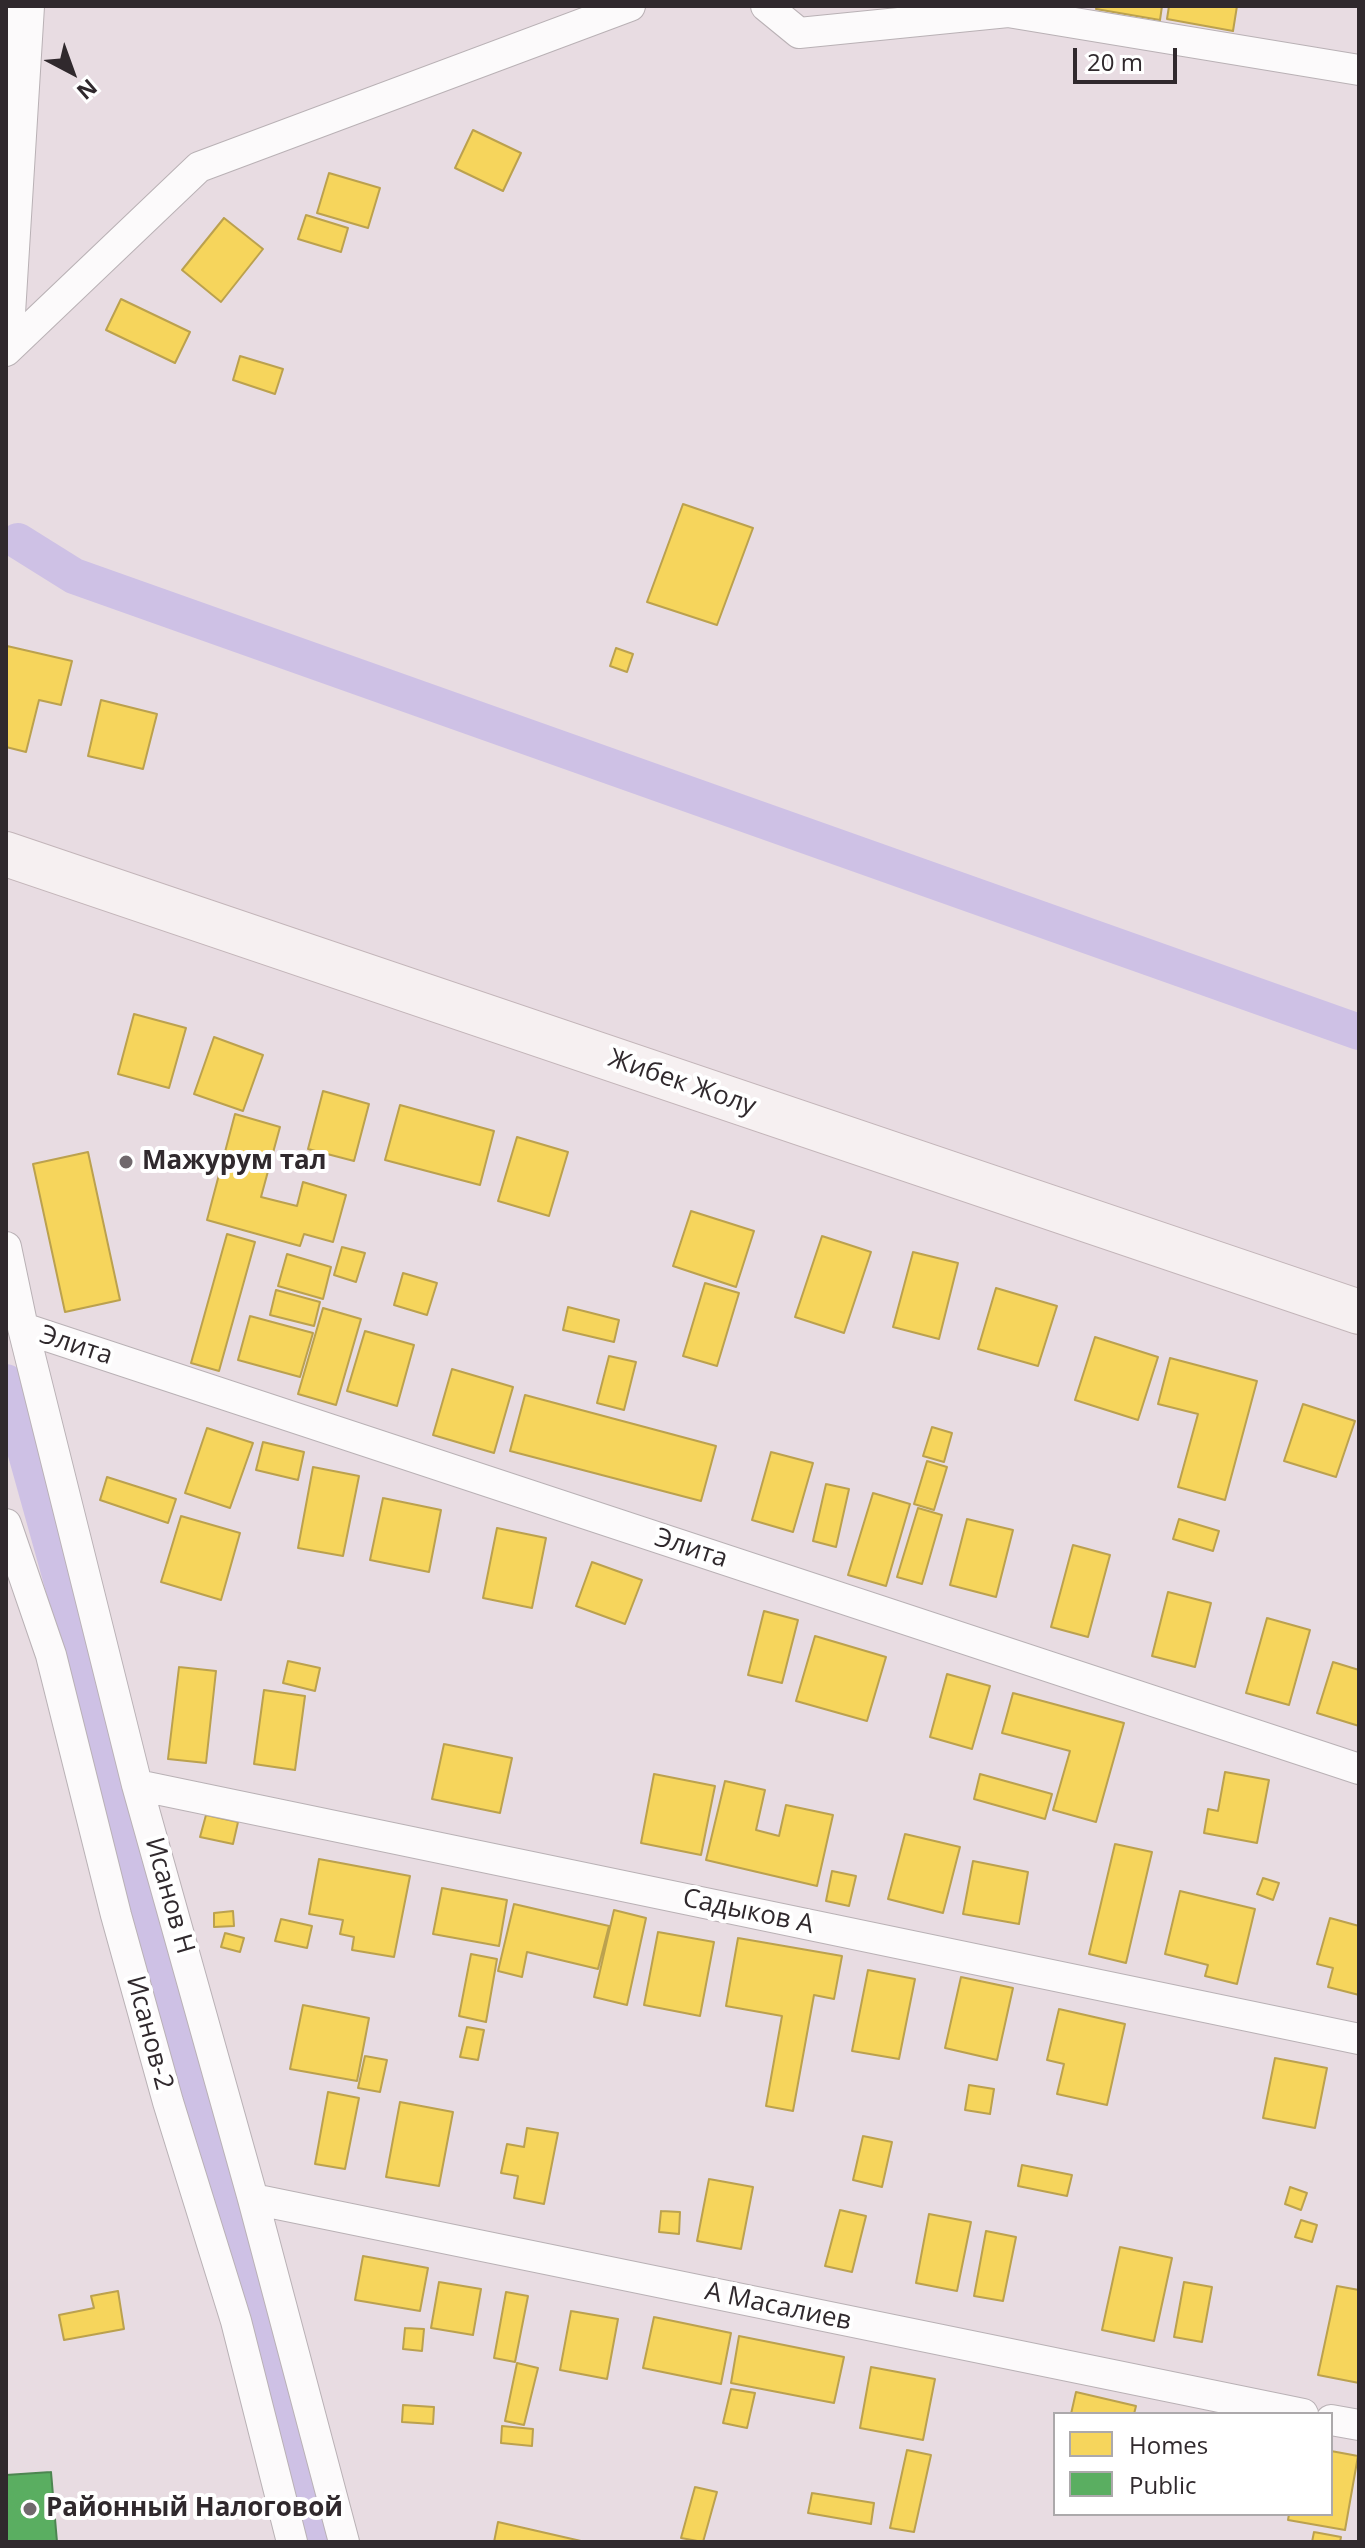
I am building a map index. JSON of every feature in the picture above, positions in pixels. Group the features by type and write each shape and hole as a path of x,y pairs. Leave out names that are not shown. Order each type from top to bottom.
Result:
{"main road":[{"name":"Жибек Жолу","path":"6,854 1359,1312"}],"street":[{"path":"6,313 25,6"},
{"path":"6,351 199,167 630,6"},
{"path":"766,6 799,33 1008,12 1359,70"},
{"name":"Исанов Н","path":"6,1247 23,1328 137,1785 253,2199 344,2542"},
{"name":"Элита","path":"23,1328 1359,1769"},
{"name":"Исанов-2","path":"6,1524 51,1655 116,1915 168,2102 236,2321 292,2542"},
{"name":"Садыков А","path":"137,1785 1359,2039"},
{"name":"А Масалиев","path":"253,2199 1293,2412"},
{"path":"1333,2420 1359,2425"}],"building: Homes":[{"path":"1097,6 1162,6 1160,20 1096,9"},
{"path":"1169,6 1237,6 1233,31 1167,19"},
{"path":"473,130 521,153 503,191 455,168"},
{"path":"329,173 380,188 368,228 317,213"},
{"path":"306,215 348,228 341,252 298,239"},
{"path":"224,218 263,249 221,302 182,270"},
{"path":"121,299 190,332 175,363 106,330"},
{"path":"240,356 283,369 275,394 233,380"},
{"path":"683,504 753,528 717,625 647,602"},
{"path":"7,646 72,661 61,705 39,700 26,752 6,747"},
{"path":"616,648 633,654 627,672 610,666"},
{"path":"101,700 157,714 143,769 88,756"},
{"path":"134,1014 186,1028 169,1088 118,1074"},
{"path":"214,1037 263,1055 243,1111 194,1094"},
{"path":"323,1091 369,1104 354,1161 308,1149"},
{"path":"400,1105 494,1131 480,1185 385,1160"},
{"path":"235,1114 280,1127 261,1197 297,1206 303,1182 346,1195 333,1242 304,1234 300,1246 207,1220"},
{"path":"517,1137 568,1152 549,1216 498,1201"},
{"path":"88,1152 120,1300 65,1312 33,1164"},
{"path":"691,1211 754,1231 736,1287 673,1266"},
{"path":"227,1234 255,1242 219,1371 191,1363"},
{"path":"822,1236 871,1252 844,1333 795,1317"},
{"path":"342,1247 365,1253 356,1282 334,1275"},
{"path":"913,1252 958,1263 939,1339 893,1327"},
{"path":"287,1254 331,1267 323,1299 278,1286"},
{"path":"403,1273 437,1283 427,1315 394,1305"},
{"path":"705,1283 739,1293 717,1366 683,1356"},
{"path":"996,1288 1057,1306 1038,1366 978,1349"},
{"path":"276,1290 320,1302 314,1326 270,1315"},
{"path":"568,1307 619,1320 614,1342 563,1330"},
{"path":"323,1308 361,1319 336,1405 298,1394"},
{"path":"250,1316 313,1333 300,1377 238,1360"},
{"path":"365,1331 414,1345 397,1406 347,1391"},
{"path":"1095,1337 1158,1357 1138,1420 1075,1400"},
{"path":"609,1356 636,1362 624,1410 597,1403"},
{"path":"1170,1358 1257,1381 1225,1500 1178,1487 1198,1414 1158,1404"},
{"path":"452,1369 513,1387 494,1453 433,1435"},
{"path":"525,1395 716,1446 701,1501 510,1451"},
{"path":"1303,1404 1355,1421 1336,1477 1284,1461"},
{"path":"932,1427 952,1433 944,1462 923,1456"},
{"path":"207,1428 253,1443 230,1508 185,1493"},
{"path":"263,1442 304,1452 298,1480 256,1470"},
{"path":"771,1452 813,1463 793,1532 752,1520"},
{"path":"927,1461 947,1467 934,1510 914,1504"},
{"path":"313,1467 359,1476 343,1556 298,1548"},
{"path":"107,1477 176,1499 168,1523 100,1500"},
{"path":"826,1484 849,1489 836,1547 813,1541"},
{"path":"873,1493 910,1504 886,1586 848,1575"},
{"path":"383,1498 441,1510 429,1572 370,1560"},
{"path":"918,1508 942,1515 922,1584 897,1577"},
{"path":"181,1516 240,1533 221,1600 161,1582"},
{"path":"967,1519 1013,1530 996,1597 950,1585"},
{"path":"1179,1519 1219,1531 1213,1551 1173,1539"},
{"path":"497,1528 546,1538 532,1608 483,1598"},
{"path":"1073,1545 1110,1555 1088,1637 1051,1627"},
{"path":"592,1562 642,1580 625,1624 576,1606"},
{"path":"1168,1592 1211,1603 1195,1667 1152,1656"},
{"path":"764,1611 798,1620 782,1683 748,1675"},
{"path":"1267,1618 1310,1630 1289,1705 1246,1693"},
{"path":"815,1636 886,1657 867,1721 796,1701"},
{"path":"288,1661 320,1668 315,1691 283,1683"},
{"path":"1333,1662 1359,1670 1359,1726 1317,1713"},
{"path":"179,1667 216,1671 206,1763 168,1759"},
{"path":"947,1674 990,1686 972,1749 930,1737"},
{"path":"264,1690 305,1696 295,1770 254,1764"},
{"path":"1013,1693 1124,1723 1096,1822 1053,1810 1070,1751 1002,1733"},
{"path":"444,1744 512,1758 500,1813 432,1799"},
{"path":"1225,1772 1269,1780 1257,1843 1204,1833 1208,1809 1218,1811"},
{"path":"654,1774 715,1786 701,1855 641,1843"},
{"path":"980,1774 1052,1794 1045,1819 974,1799"},
{"path":"725,1781 765,1790 756,1830 779,1836 786,1805 833,1815 817,1886 706,1860"},
{"path":"206,1815 238,1822 233,1844 200,1837"},
{"path":"905,1834 960,1847 943,1913 888,1899"},
{"path":"1115,1844 1152,1852 1126,1963 1089,1954"},
{"path":"319,1859 410,1876 394,1957 352,1950 354,1937 340,1934 343,1920 309,1914"},
{"path":"973,1861 1028,1872 1019,1924 963,1914"},
{"path":"832,1871 856,1876 849,1906 826,1901"},
{"path":"1263,1878 1279,1883 1273,1900 1257,1894"},
{"path":"442,1888 507,1900 499,1946 433,1934"},
{"path":"1180,1891 1255,1909 1237,1984 1205,1976 1208,1965 1165,1954"},
{"path":"514,1904 609,1926 598,1969 527,1952 522,1977 498,1971"},
{"path":"614,1910 646,1918 627,2005 594,1997"},
{"path":"233,1911 234,1926 214,1927 214,1913"},
{"path":"1330,1918 1359,1926 1359,1995 1328,1987 1333,1968 1317,1964"},
{"path":"281,1919 312,1926 307,1948 275,1941"},
{"path":"658,1932 714,1942 700,2016 644,2005"},
{"path":"225,1933 244,1938 240,1952 221,1947"},
{"path":"738,1938 842,1956 834,1999 814,1995 793,2111 766,2106 782,2016 726,2006"},
{"path":"471,1954 497,1959 486,2022 459,2016"},
{"path":"868,1970 915,1979 899,2059 852,2051"},
{"path":"961,1977 1013,1988 997,2060 945,2048"},
{"path":"303,2005 369,2018 357,2081 290,2069"},
{"path":"1059,2009 1125,2024 1107,2105 1057,2094 1064,2064 1047,2060"},
{"path":"467,2027 484,2030 478,2060 460,2057"},
{"path":"365,2056 387,2060 380,2092 358,2088"},
{"path":"1275,2058 1327,2068 1315,2128 1263,2118"},
{"path":"969,2085 994,2089 990,2114 965,2110"},
{"path":"328,2092 359,2098 345,2169 315,2164"},
{"path":"400,2102 453,2112 439,2186 386,2177"},
{"path":"527,2128 558,2133 544,2204 514,2198 518,2176 501,2173 507,2144 524,2147"},
{"path":"863,2136 892,2142 882,2187 853,2180"},
{"path":"1022,2165 1072,2175 1067,2196 1018,2186"},
{"path":"709,2179 753,2187 741,2249 697,2241"},
{"path":"1290,2187 1307,2193 1301,2210 1285,2204"},
{"path":"840,2210 866,2216 852,2272 825,2266"},
{"path":"661,2211 680,2212 679,2234 659,2232"},
{"path":"929,2214 971,2222 957,2291 916,2283"},
{"path":"1301,2220 1317,2225 1312,2242 1295,2237"},
{"path":"986,2231 1016,2237 1003,2301 974,2296"},
{"path":"1120,2247 1172,2258 1154,2341 1102,2330"},
{"path":"363,2256 428,2268 420,2311 355,2300"},
{"path":"439,2282 481,2289 473,2335 431,2328"},
{"path":"1184,2282 1212,2287 1202,2342 1174,2337"},
{"path":"1337,2286 1359,2290 1359,2383 1318,2375"},
{"path":"118,2291 124,2329 64,2340 59,2315 94,2308 91,2296"},
{"path":"506,2292 528,2296 515,2362 494,2358"},
{"path":"571,2311 618,2319 607,2379 560,2370"},
{"path":"654,2317 731,2333 721,2384 643,2368"},
{"path":"405,2328 424,2329 422,2351 403,2349"},
{"path":"739,2336 844,2357 834,2403 731,2383"},
{"path":"517,2363 538,2368 524,2425 505,2421"},
{"path":"871,2367 935,2379 923,2440 860,2428"},
{"path":"731,2389 755,2393 747,2428 723,2423"},
{"path":"1076,2392 1136,2406 1134,2412 1071,2412"},
{"path":"403,2405 434,2407 433,2424 402,2422"},
{"path":"502,2426 533,2429 532,2446 501,2443"},
{"path":"907,2450 931,2455 914,2532 890,2528"},
{"path":"1333,2451 1358,2456 1345,2530 1288,2520 1289,2516 1333,2516"},
{"path":"695,2487 717,2492 703,2542 681,2538"},
{"path":"812,2493 874,2503 871,2524 808,2513"},
{"path":"498,2522 581,2541 494,2542"},
{"path":"1314,2532 1341,2537 1340,2542 1312,2542"}],"building: Public":[{"name":"Районный Налоговой","path":"51,2472 57,2542 6,2542 6,2475"}],"waterway":[{"path":"18,541 74,576 1359,1032"},
{"path":"6,1382 80,1647 317,2542"}],"place":[{"name":"Мажурум тал","path":"126,1162"},
{"name":"Районный Налоговой","path":"30,2509"}]}
